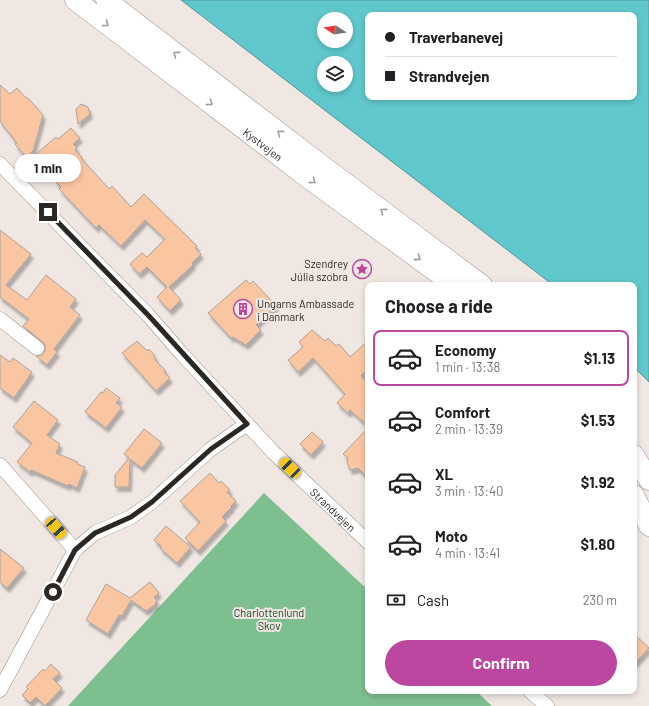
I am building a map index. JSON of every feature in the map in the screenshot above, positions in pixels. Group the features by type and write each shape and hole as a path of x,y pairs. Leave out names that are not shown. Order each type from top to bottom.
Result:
{"main road":[{"name":"Kystvejen","path":"75,0 308,178 450,282"},
{"name":"Kystvejen","path":"106,0 319,163 478,282"},
{"path":"637,460 649,480"},
{"path":"637,501 649,526"}],"street":[{"name":"Strandvejen","path":"0,164 149,316 247,424 318,496 365,539"},
{"path":"0,319 37,348"},
{"path":"0,690 75,550 95,533 131,517 152,502 211,449 247,424"},
{"path":"0,465 75,550"},
{"path":"533,694 547,706"}],"green space":[{"name":"Charlottenlund Skov","path":"264,493 365,587 365,694 479,694 492,706 68,706"}],"water":[{"path":"181,0 649,0 649,382 637,370 637,282 549,282"}],"building":[{"path":"0,85 10,94 17,88 43,115 33,151 27,158 15,144 17,143 0,121"},
{"path":"81,104 88,107 90,114 78,124 76,109"},
{"path":"71,128 80,138 73,144 77,148 75,150 109,189 112,186 131,207 144,194 197,246 195,248 201,254 192,263 193,265 169,287 181,300 170,311 157,297 167,287 147,267 139,274 130,264 142,253 147,257 165,239 145,220 121,246 99,225 96,228 59,189 61,187 55,181 56,179 52,174 53,173 36,154 56,137 58,139"},
{"path":"0,230 31,254 6,285 27,300 46,275 76,299 70,307 80,315 54,349 57,352 47,365 36,356 41,356 44,353 45,344 23,326 29,319 0,297"},
{"name":"Ungarns Ambassade i Danmark","path":"246,280 250,284 253,281 276,306 256,325 261,330 246,345 233,337 231,338 208,313"},
{"path":"312,330 325,341 328,338 336,346 339,344 350,357 365,344 365,372 361,376 365,381 365,423 350,410 348,413 337,403 345,394 313,358 298,372 288,360 303,347 299,342"},
{"path":"137,341 146,350 150,350 155,356 155,360 166,371 164,372 170,378 156,391 122,353"},
{"path":"0,355 10,362 13,358 32,372 14,398 0,388"},
{"path":"106,388 120,398 116,403 122,407 106,428 85,412"},
{"path":"34,401 58,420 47,435 60,444 56,453 78,462 77,464 85,467 77,488 69,484 68,486 31,470 30,472 17,462 32,443 13,427"},
{"path":"144,429 162,443 142,468 130,459 129,487 115,487 115,475 129,458 124,454"},
{"path":"365,431 365,475 358,468 350,470 347,463 348,458 343,454"},
{"path":"312,432 323,442 311,455 300,444"},
{"path":"210,473 219,483 221,481 230,490 227,492 236,501 222,517 226,521 198,551 185,538 200,522 180,501"},
{"path":"166,526 191,547 177,563 160,548 161,546 154,540"},
{"path":"0,549 24,568 7,588 0,582"},
{"path":"150,582 159,593 154,597 157,601 155,603 156,604 146,611 131,600 122,616 119,615 108,634 86,620 106,584 130,598"},
{"path":"637,637 649,648 637,661"},
{"path":"51,664 60,673 53,679 62,688 45,706 36,697 30,703 22,695 28,689 26,687 43,669 45,671"}],"place":[{"name":"Szendrey Júlia szobra","path":"362,269"},
{"name":"Ungarns Ambassade i Danmark","path":"243,309"}],"route":[{"path":"48,212 149,316 247,424 211,449 152,502 131,517 95,533 75,550 53,592"}]}
